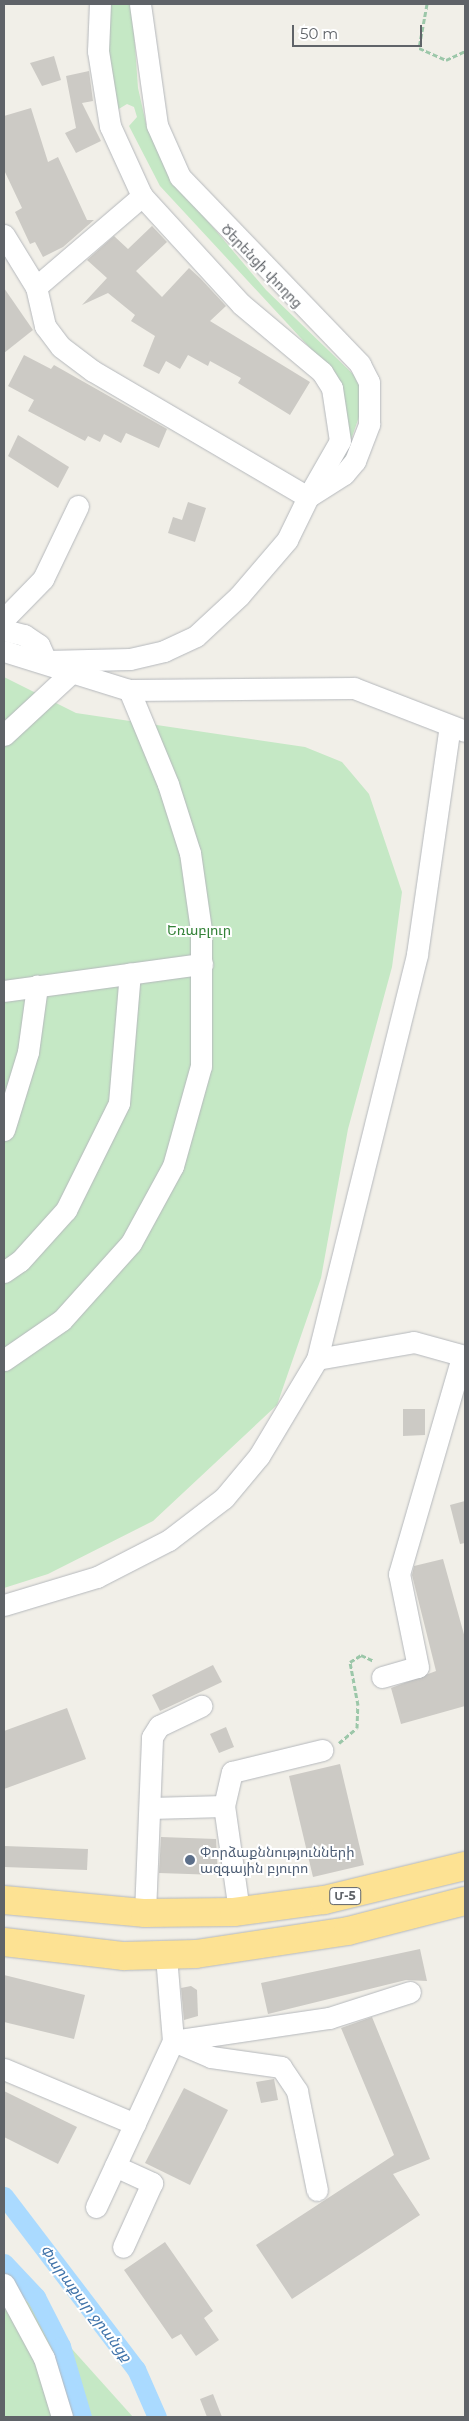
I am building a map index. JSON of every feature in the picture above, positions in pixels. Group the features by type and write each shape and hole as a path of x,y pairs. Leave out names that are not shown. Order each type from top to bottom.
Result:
{"highway":[{"name":"Մ-5","path":"4,1900 145,1913 230,1912 324,1900 465,1866"},
{"path":"4,1942 124,1956 166,1956 224,1951 348,1931 465,1901"},
{"path":"224,1951 230,1912"}],"street":[{"path":"46,661 130,659 164,651 196,636 239,596 287,540 308,497 340,441 332,388 322,372 241,304 142,196 110,126 98,51 100,4"},
{"name":"Ծերենցի փողոց","path":"140,4 157,125 180,177 293,299 345,347 369,382 370,424 364,447 344,474 308,497"},
{"path":"36,287 142,196"},
{"path":"4,234 36,287 45,326 61,347 93,371 308,497"},
{"path":"4,619 43,578 78,506"},
{"path":"4,630 24,635 40,645 46,661"},
{"path":"4,651 46,661 72,672 129,690 354,688 458,728 417,954 318,1359 259,1456 224,1498 169,1540 97,1577 4,1605"},
{"path":"4,735 72,672"},
{"path":"4,1360 62,1320 131,1243 173,1166 201,1066 202,964 190,853 168,784 129,690"},
{"path":"4,991 202,964"},
{"path":"4,1272 20,1261 66,1210 119,1103 130,974"},
{"path":"5,1124 28,1052 37,986"},
{"path":"318,1359 414,1342 463,1356 399,1574 418,1667 382,1677"},
{"path":"145,1913 154,1731 201,1706"},
{"path":"230,1912 224,1806 232,1772 322,1750"},
{"path":"150,1808 224,1806"},
{"path":"96,2207 173,2041 166,1956"},
{"path":"173,2041 329,2018 410,1992"},
{"path":"173,2041 211,2057 281,2067 297,2091 317,2190"},
{"path":"4,2069 135,2124"},
{"path":"115,2166 152,2183 123,2247"},
{"path":"4,2284 44,2358 62,2417"}],"path":[{"path":"427,4 420,48 446,60 465,51"},
{"path":"322,1750 350,1737 357,1728 358,1705 350,1662 355,1657 370,1657 382,1677"}],"green space":[{"path":"105,4 132,4 138,88 147,128 190,200 266,290 355,376 360,386 360,414 344,460 311,349 160,186 129,126 137,117 134,107 127,104 117,110 103,41"},
{"name":"Եռաբլուր","path":"4,677 76,713 305,747 342,762 369,794 402,892 392,967 348,1129 321,1278 277,1405 153,1521 48,1574 4,1588"},
{"path":"4,2282 37,2310 133,2417 4,2417"}],"building":[{"path":"54,56 61,80 42,86 30,63"},
{"path":"89,71 93,101 82,103 101,141 76,153 65,133 76,128 66,76"},
{"path":"31,108 48,162 58,157 87,220 94,220 63,247 43,257 35,242 30,244 15,212 22,208 4,170 4,116"},
{"path":"152,226 167,242 136,271 162,297 189,268 200,278 226,306 210,321 310,382 290,415 238,383 241,378 210,361 208,366 188,355 180,369 166,361 159,374 143,366 155,336 131,321 135,315 108,293 82,305 107,278 87,260 114,236 128,249"},
{"path":"4,288 33,330 4,353"},
{"path":"24,355 51,369 54,365 167,429 159,448 126,433 121,443 104,434 100,442 88,436 85,441 28,411 34,400 8,386"},
{"path":"18,435 69,467 58,488 8,456"},
{"path":"188,502 206,508 195,542 168,533 173,517 182,520"},
{"path":"403,1409 425,1409 425,1435 403,1436"},
{"path":"465,1501 465,1543 460,1544 450,1505"},
{"path":"443,1559 465,1638 465,1706 401,1724 391,1688 436,1671 412,1575 414,1566"},
{"path":"213,1665 222,1682 160,1711 152,1695"},
{"path":"67,1708 86,1759 4,1789 4,1731"},
{"path":"226,1727 234,1747 219,1753 210,1734"},
{"path":"340,1764 364,1865 313,1877 289,1776"},
{"path":"161,1837 216,1839 218,1875 159,1873"},
{"path":"4,1846 88,1849 87,1870 4,1867"},
{"path":"420,1949 427,1981 406,1980 268,2014 261,1983"},
{"path":"4,1975 85,1995 74,2039 4,2022"},
{"path":"191,1986 197,1990 198,2016 184,2020 181,1988"},
{"path":"372,2017 430,2159 393,2174 420,2215 292,2299 256,2245 394,2155 341,2028"},
{"path":"274,2079 278,2100 261,2103 256,2082"},
{"path":"184,2088 228,2110 190,2185 145,2163"},
{"path":"4,2091 77,2127 58,2164 4,2137"},
{"path":"165,2242 213,2311 204,2318 219,2340 196,2356 181,2334 172,2339 124,2270"},
{"path":"213,2394 222,2417 207,2417 200,2399"}],"waterway":[{"name":"Փարաքար ջրանցք","path":"4,2196 136,2369 157,2417"},
{"path":"4,2263 36,2297 61,2346 82,2417"}],"place":[{"name":"Փորձաքննությունների ազգային բյուրո","path":"190,1860"}]}
